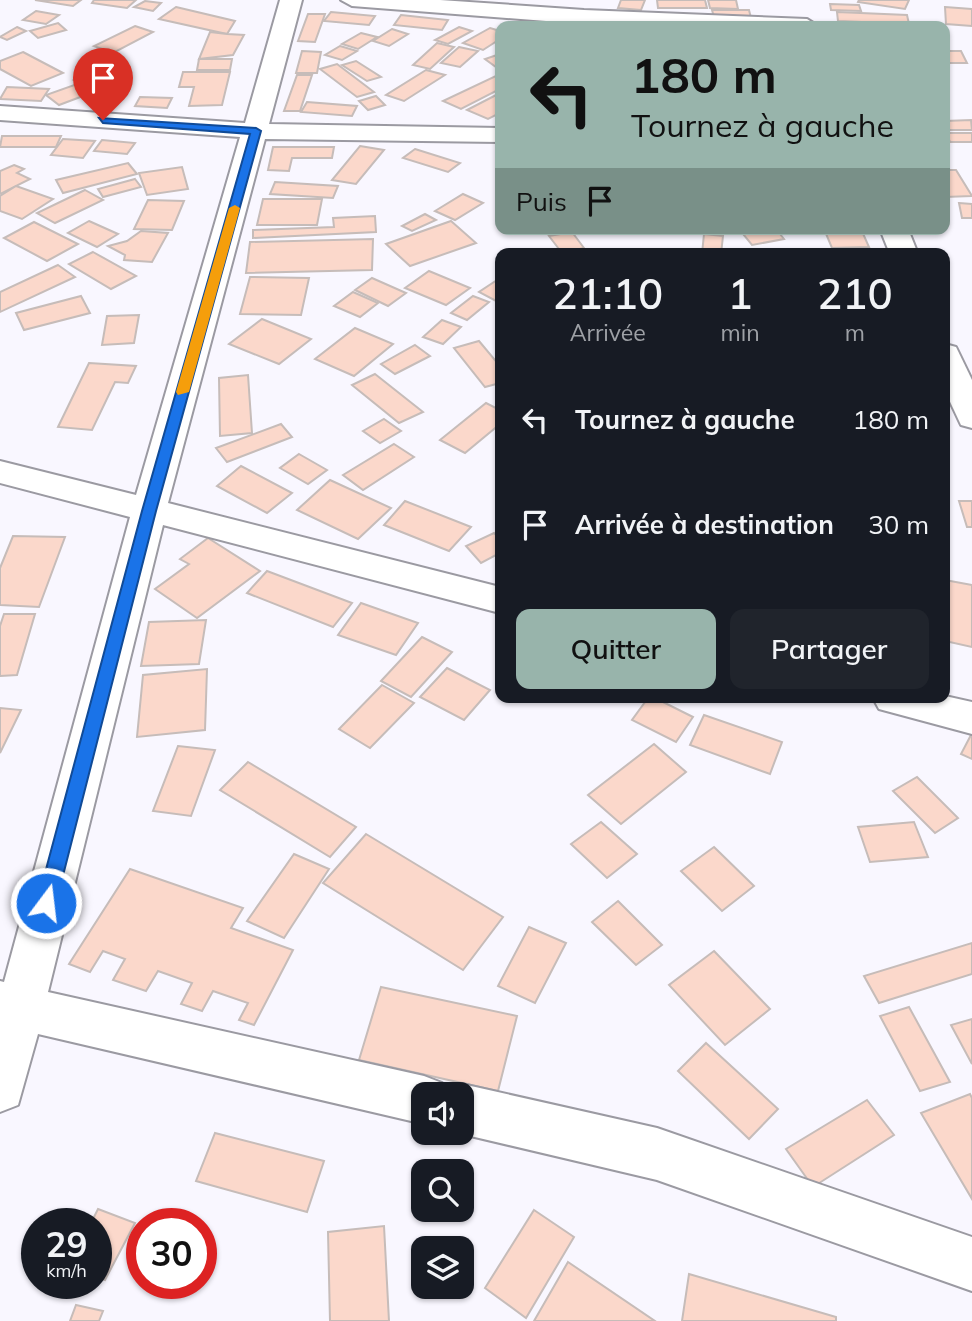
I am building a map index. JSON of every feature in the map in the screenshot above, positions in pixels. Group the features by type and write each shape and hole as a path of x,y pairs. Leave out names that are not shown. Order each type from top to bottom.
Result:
{"street":[{"path":"0,1088 9,1005 291,0"},
{"path":"352,0 584,17 684,21"},
{"path":"800,0 807,21"},
{"path":"0,113 256,131 495,135"},
{"path":"950,365 972,418"},
{"path":"0,472 495,599"},
{"path":"913,703 972,718"},
{"path":"9,1005 411,1097"},
{"path":"474,1112 657,1154 972,1264"}],"building":[{"path":"35,0 81,0 73,6"},
{"path":"94,0 136,0 127,8 92,3"},
{"path":"621,0 645,0 641,10 618,8"},
{"path":"657,0 705,0 707,8 658,8"},
{"path":"708,0 736,0 738,9 710,8"},
{"path":"909,0 905,9 858,2"},
{"path":"145,1 161,3 153,11 134,7"},
{"path":"830,4 859,5 861,11 831,10"},
{"path":"176,7 235,21 227,34 159,19"},
{"path":"945,7 972,9 972,26 950,24 950,21 946,21"},
{"path":"712,10 749,10 751,18 714,17"},
{"path":"36,11 59,15 46,24 23,20"},
{"path":"331,12 375,16 369,25 324,21"},
{"path":"837,12 907,15 908,21 838,21"},
{"path":"308,14 325,14 315,42 298,41"},
{"path":"401,15 448,20 442,30 394,25"},
{"path":"58,23 66,30 38,38 30,31"},
{"path":"135,26 153,32 113,53 94,46"},
{"path":"17,27 26,31 7,40 0,37"},
{"path":"459,27 472,31 448,44 435,40"},
{"path":"490,28 495,30 495,42 483,50 463,43"},
{"path":"392,29 408,34 389,46 373,41"},
{"path":"210,32 244,35 233,55 199,59"},
{"path":"361,33 377,37 358,49 342,44"},
{"path":"437,43 454,47 430,69 413,65"},
{"path":"340,46 357,51 342,60 325,55"},
{"path":"459,47 478,51 460,67 441,63"},
{"path":"302,51 321,52 317,73 296,73"},
{"path":"950,51 961,51 967,63 950,63"},
{"path":"23,52 63,73 31,86 0,69 0,61"},
{"path":"495,56 495,66 485,59"},
{"path":"199,59 232,59 230,70 197,70"},
{"path":"356,61 381,77 367,81 342,65"},
{"path":"337,64 374,92 357,97 320,69"},
{"path":"426,70 445,75 404,101 386,95"},
{"path":"183,72 230,72 222,105 189,106 194,87 179,87"},
{"path":"91,73 128,91 112,98 74,80"},
{"path":"297,75 312,75 300,111 284,111"},
{"path":"495,76 495,92 461,109 443,101"},
{"path":"77,84 91,93 59,105 46,95"},
{"path":"7,87 49,89 41,101 0,99"},
{"path":"376,96 385,105 368,110 359,101"},
{"path":"495,96 495,116 488,119 467,110"},
{"path":"140,97 172,98 167,108 135,106"},
{"path":"307,102 357,106 352,116 301,112"},
{"path":"971,120 972,130 950,130 950,121"},
{"path":"950,133 972,133 972,142 950,142"},
{"path":"2,136 61,136 56,147 0,147"},
{"path":"63,139 95,141 83,158 51,155"},
{"path":"102,140 135,143 127,154 94,151"},
{"path":"360,146 384,150 356,184 332,180"},
{"path":"273,147 334,147 332,158 292,158 289,171 268,170"},
{"path":"415,149 460,163 448,172 403,158"},
{"path":"128,163 137,174 63,193 56,180"},
{"path":"14,165 24,169 17,173 30,179 0,194 0,171"},
{"path":"182,167 188,189 147,195 139,173"},
{"path":"950,170 956,170 972,196 950,197"},
{"path":"135,179 141,187 103,197 98,189"},
{"path":"275,182 338,186 333,198 270,194"},
{"path":"16,186 53,199 22,219 0,211 0,196"},
{"path":"85,190 103,200 55,223 37,213"},
{"path":"463,194 483,203 455,220 435,211"},
{"path":"263,199 322,199 317,225 257,225"},
{"path":"148,200 184,201 172,230 134,229"},
{"path":"959,203 972,204 972,218 962,218"},
{"path":"425,214 436,220 412,231 402,226"},
{"path":"375,216 376,232 253,238 253,230 334,227 333,218"},
{"path":"89,221 118,234 97,247 68,233"},
{"path":"451,221 476,243 410,266 386,244"},
{"path":"34,222 78,244 47,261 4,238"},
{"path":"141,231 168,233 152,262 124,260 125,255 108,246 127,241"},
{"path":"574,235 584,248 558,248 549,236"},
{"path":"704,235 723,236 722,248 703,248"},
{"path":"744,235 781,235 784,239 752,245"},
{"path":"827,235 864,235 869,247 832,248"},
{"path":"373,239 372,270 246,273 250,242"},
{"path":"93,252 136,276 111,289 69,264"},
{"path":"58,265 75,277 0,312 0,292"},
{"path":"429,271 470,288 446,305 405,288"},
{"path":"250,277 309,278 301,315 240,314"},
{"path":"372,278 406,293 388,306 355,290"},
{"path":"495,281 495,300 479,292"},
{"path":"353,292 378,303 360,317 334,306"},
{"path":"81,296 90,313 24,330 16,313"},
{"path":"473,296 489,302 467,320 451,313"},
{"path":"139,315 134,343 102,345 107,316"},
{"path":"262,319 311,339 279,364 229,344"},
{"path":"442,320 461,327 443,344 423,337"},
{"path":"355,328 393,344 354,376 315,359"},
{"path":"479,341 495,360 495,384 485,387 454,348"},
{"path":"415,345 430,356 395,374 381,364"},
{"path":"89,363 136,366 128,383 115,382 92,430 58,427"},
{"path":"375,374 423,412 399,423 352,385"},
{"path":"248,375 252,433 220,436 219,378"},
{"path":"486,403 495,408 495,428 465,453 440,440"},
{"path":"384,419 401,431 380,443 363,431"},
{"path":"281,424 292,437 227,462 216,448"},
{"path":"394,444 414,457 363,490 343,475"},
{"path":"299,454 327,470 308,484 280,468"},
{"path":"241,466 292,493 267,513 217,486"},
{"path":"330,480 391,508 358,539 297,510"},
{"path":"405,501 471,527 449,551 384,525"},
{"path":"959,501 972,501 972,527 967,527"},
{"path":"495,534 495,556 481,563 466,546"},
{"path":"13,536 65,537 39,607 0,605 0,568"},
{"path":"208,538 260,571 197,618 155,589 189,564 180,559"},
{"path":"267,571 352,603 333,627 247,593"},
{"path":"950,581 972,585 972,647 950,642"},
{"path":"361,603 418,623 396,655 338,635"},
{"path":"4,614 35,614 17,675 0,676 0,626"},
{"path":"206,620 199,664 141,666 149,622"},
{"path":"422,637 452,652 411,697 381,681"},
{"path":"447,668 490,690 464,720 420,697"},
{"path":"207,669 205,730 137,737 143,675"},
{"path":"382,685 414,703 370,748 339,729"},
{"path":"644,703 665,703 693,717 676,742 632,720"},
{"path":"0,708 21,710 0,753"},
{"path":"704,715 782,742 770,774 690,745"},
{"path":"972,733 972,759 961,754"},
{"path":"654,744 686,772 621,824 588,795"},
{"path":"178,746 215,750 191,816 153,811"},
{"path":"248,762 356,827 330,857 220,790"},
{"path":"917,777 958,818 935,833 893,791"},
{"path":"601,822 637,854 607,878 571,844"},
{"path":"914,822 928,857 870,862 858,827"},
{"path":"366,834 503,917 463,970 323,883"},
{"path":"714,847 754,886 722,911 681,871"},
{"path":"294,854 329,869 284,938 247,921"},
{"path":"130,869 243,908 231,928 293,950 254,1025 239,1020 248,1003 213,991 202,1011 181,1004 192,983 158,971 146,991 113,980 125,959 103,951 90,972 69,964"},
{"path":"618,901 662,945 636,965 592,922"},
{"path":"529,927 566,943 535,1003 498,986"},
{"path":"972,943 972,974 879,1003 864,976"},
{"path":"714,951 770,1009 725,1045 669,985"},
{"path":"381,987 517,1016 498,1091 474,1086 474,1082 458,1082 359,1060"},
{"path":"909,1007 950,1082 920,1091 880,1016"},
{"path":"972,1019 972,1064 951,1025"},
{"path":"706,1043 778,1109 749,1139 678,1071"},
{"path":"970,1094 972,1098 972,1199 921,1113"},
{"path":"867,1100 894,1135 813,1187 786,1149"},
{"path":"215,1133 324,1161 307,1212 196,1181"},
{"path":"534,1210 574,1237 526,1318 485,1288"},
{"path":"112,1214 126,1220 126,1240 112,1267"},
{"path":"384,1226 389,1321 330,1321 328,1232"},
{"path":"568,1262 655,1321 534,1321"},
{"path":"689,1274 836,1317 836,1321 682,1321"},
{"path":"76,1305 103,1311 99,1321 70,1321"}],"slow traffic":[{"path":"183,392 235,208"}],"route":[{"path":"46,903 149,511 256,131 103,120"}]}
